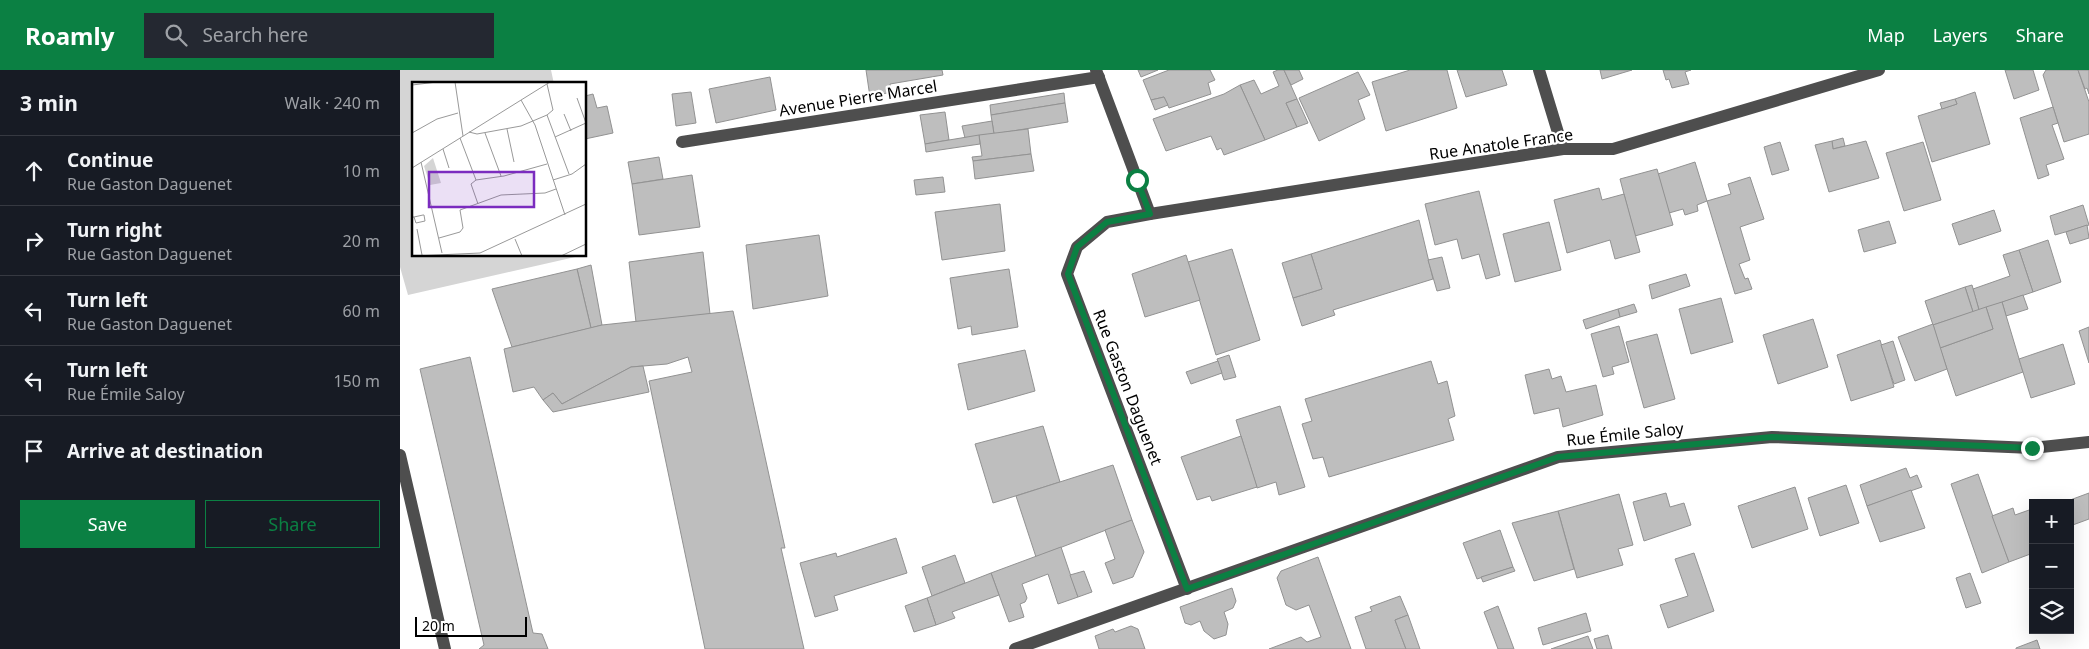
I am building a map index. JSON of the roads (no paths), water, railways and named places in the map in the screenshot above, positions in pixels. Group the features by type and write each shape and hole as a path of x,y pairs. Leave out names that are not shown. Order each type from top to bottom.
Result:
{"street":[{"path":"1539,70 1564,149"},
{"name":"Rue Anatole France","path":"1150,214 1564,149 1613,148 1879,70"},
{"path":"1098,74 1150,214"},
{"name":"Avenue Pierre Marcel","path":"682,142 1098,74"},
{"name":"Rue Gaston Daguenet","path":"1150,214 1107,222 1077,247 1068,274 1187,589"},
{"name":"Rue Émile Saloy","path":"1187,589 1558,457 1772,437 2032,448 2089,442"},
{"path":"400,455 445,649"},
{"path":"1015,649 1187,589"}]}
